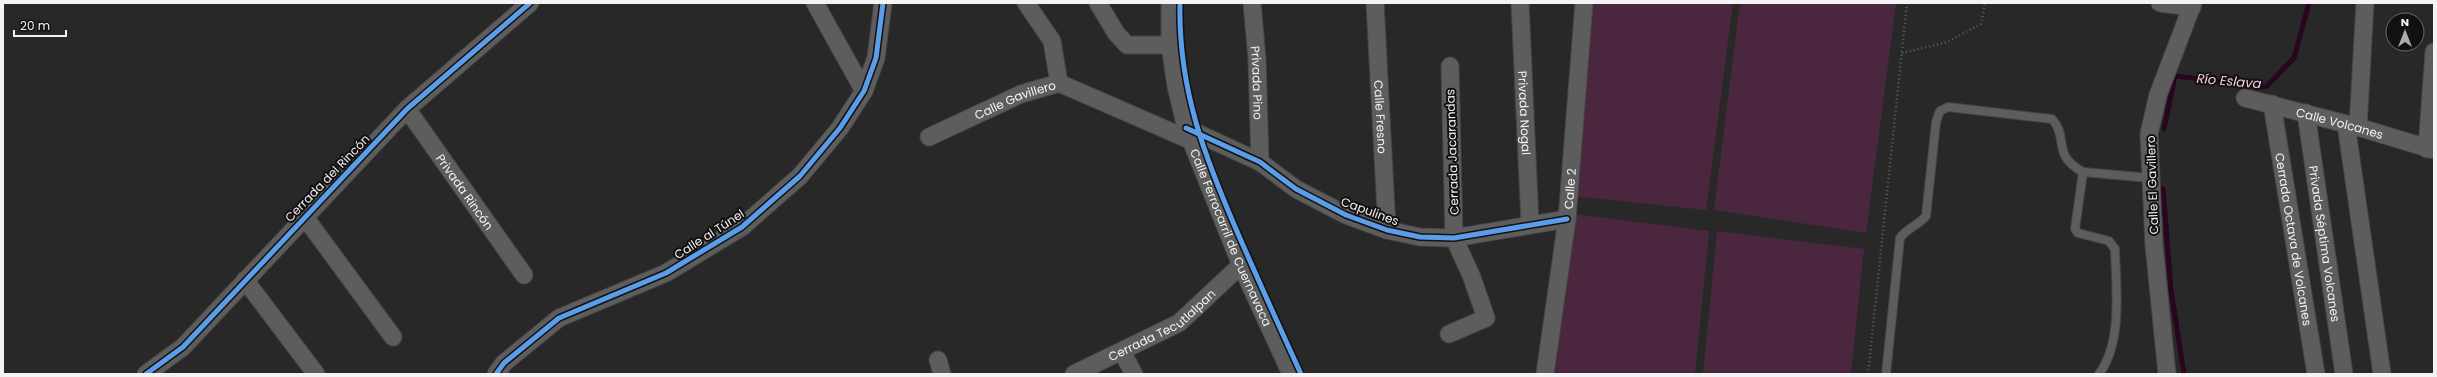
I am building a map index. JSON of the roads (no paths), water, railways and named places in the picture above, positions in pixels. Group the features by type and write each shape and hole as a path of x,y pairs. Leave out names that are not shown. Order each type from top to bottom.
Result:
{"street":[{"name":"Cerrada del Rincón","path":"146,374 183,346 304,216 407,109 530,3"},
{"path":"815,3 864,91"},
{"name":"Calle al Túnel","path":"496,374 504,363 559,318 666,273 742,227 800,176 840,128 864,91 876,58 883,3"},
{"path":"1026,3 1052,41 1059,83"},
{"path":"1098,3 1116,33 1127,45 1170,44"},
{"name":"Calle Ferrocarril de Cuernavaca","path":"1170,3 1170,44 1176,86 1188,134 1241,265 1291,374"},
{"name":"Privada Pino","path":"1252,3 1257,59 1260,162"},
{"name":"Calle Fresno","path":"1376,3 1387,230"},
{"name":"Privada Nogal","path":"1520,3 1530,224"},
{"name":"Calle 2","path":"1544,374 1567,219 1584,3"},
{"path":"2160,3 2193,5"},
{"path":"2365,3 2352,126 2382,374"},
{"name":"Calle El Gavillero","path":"2167,374 2154,245 2149,134 2158,95 2193,5"},
{"path":"2430,150 2434,52"},
{"name":"Cerrada Jacarandas","path":"1450,66 1454,238"},
{"name":"Calle Gavillero","path":"929,137 1020,94 1059,83 1188,134"},
{"name":"Calle Volcanes","path":"2245,98 2306,113 2430,150"},
{"name":"Cerrada Octava de Volcanes","path":"2272,104 2316,374"},
{"name":"Privada Rincón","path":"407,109 524,275"},
{"name":"Privada Séptima Volcanes","path":"2306,113 2344,374"},
{"name":"Capulines","path":"1188,134 1260,162 1296,189 1346,215 1387,230 1420,237 1454,238 1530,224 1567,219"},
{"path":"304,216 393,337"},
{"path":"1449,334 1486,318 1471,275 1454,238"},
{"name":"Cerrada Tecutlalpan","path":"1074,374 1179,323 1241,265"},
{"path":"245,280 316,374"},
{"path":"1122,352 1134,374"}],"lane":[{"path":"1886,374 1900,238 1905,231 1922,221 1926,216 1936,122 1940,111 1948,107 2052,119 2058,130 2065,158 2083,172 2150,178"},
{"path":"2083,172 2075,229 2078,233 2109,241 2114,249 2117,316 2107,364 2099,374"}],"waterway":[{"name":"Río Eslava","path":"2164,129 2175,76 2266,87 2294,58 2309,3"},
{"name":"Río Eslava","path":"2163,189 2171,290 2184,374"}]}
